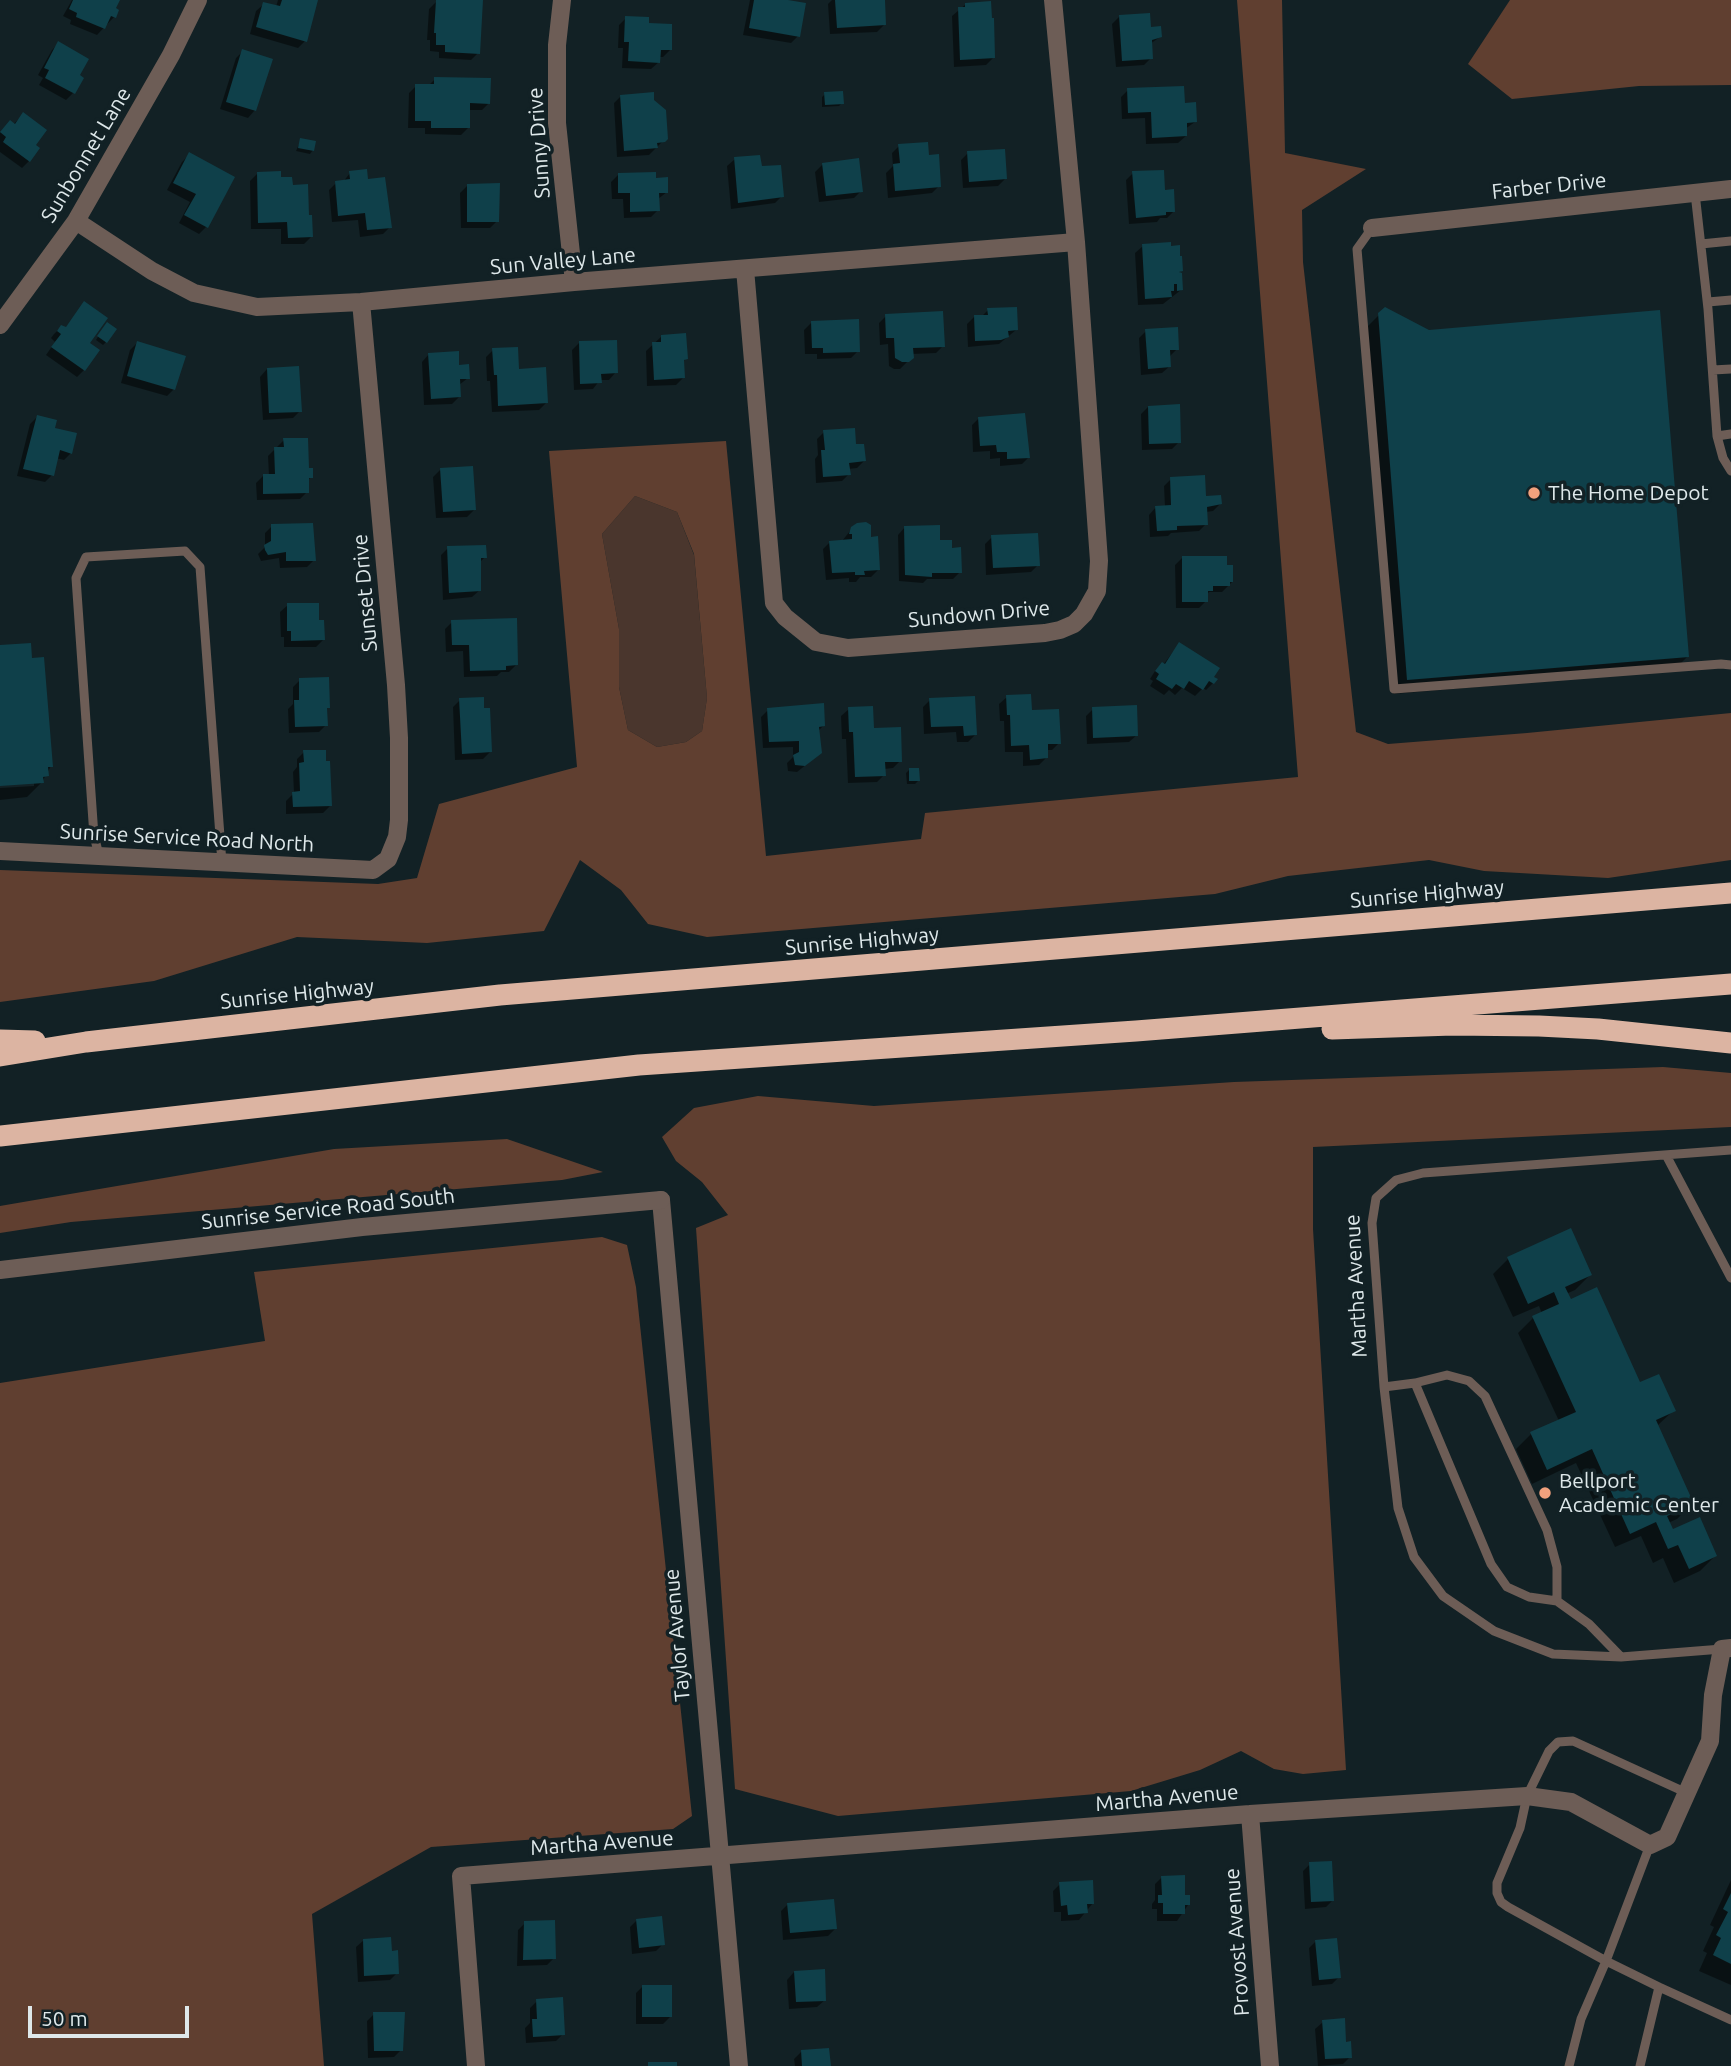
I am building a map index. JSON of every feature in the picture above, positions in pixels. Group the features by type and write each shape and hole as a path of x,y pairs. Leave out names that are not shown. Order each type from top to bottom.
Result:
{"highway":[{"name":"Sunrise Highway","path":"0,1056 86,1042 500,995 1731,893"},
{"path":"0,1136 639,1065 1136,1031 1731,984"},
{"path":"1136,1031 1496,1024 1598,1029 1731,1043"},
{"path":"0,1040 86,1042"}],"street":[{"name":"Sunbonnet Lane","path":"0,325 75,221 171,55 198,0"},
{"name":"Sunny Drive","path":"562,0 557,45 557,123 574,282"},
{"name":"Sundown Drive","path":"745,269 774,603 797,629 816,642 848,648 1060,631 1074,624 1084,614 1097,591 1099,561 1076,242 1053,0"},
{"name":"Farber Drive","path":"1372,228 1731,189"},
{"name":"Sun Valley Lane","path":"75,221 152,271 194,293 257,307 361,302 574,282 1076,242"},
{"name":"Sunset Drive","path":"361,302 396,685 400,785 397,837 388,859 373,870"},
{"name":"Sunrise Service Road North","path":"0,851 373,870"},
{"name":"Sunrise Service Road South","path":"0,1270 362,1227 661,1200"},
{"name":"Taylor Avenue","path":"661,1200 739,2066"},
{"name":"Martha Avenue","path":"476,2066 461,1876 1251,1814 1527,1796 1571,1802 1650,1845 1667,1837 1710,1741 1713,1695 1726,1648"},
{"name":"Provost Avenue","path":"1251,1814 1270,2066"}],"lane":[{"path":"1695,193 1708,302 1717,436 1723,458 1731,471"},
{"path":"1372,228 1357,249 1394,689 1731,665"},
{"path":"1701,244 1731,241"},
{"path":"1708,302 1731,300"},
{"path":"1713,370 1731,369"},
{"path":"1717,436 1731,435"},
{"path":"99,855 94,836 76,578 86,557 185,551 200,567 222,863"},
{"name":"Martha Avenue","path":"1726,1648 1621,1657 1553,1654 1494,1631 1443,1596 1414,1557 1398,1508 1384,1387 1372,1223 1376,1198 1396,1180 1423,1174 1731,1150"},
{"path":"1666,1155 1731,1278"},
{"path":"1384,1387 1415,1384 1447,1375 1469,1381 1485,1396 1547,1530 1557,1567 1557,1601"},
{"path":"1415,1384 1491,1564 1507,1587 1529,1597 1557,1601 1589,1624 1621,1657"},
{"path":"1687,1793 1573,1741 1558,1742 1549,1751 1527,1796 1520,1828 1497,1883 1497,1893 1501,1902 1606,1961 1731,2020"},
{"path":"1569,2066 1581,2019 1650,1845"},
{"path":"1640,2066 1659,1987"}],"shaded area":[{"path":"1237,0 1282,0 1285,153 1366,169 1302,210 1303,262 1356,732 1388,744 1731,713 1731,860 1608,878 1484,871 1429,860 1288,876 1215,894 707,937 648,924 621,890 580,860 544,931 427,943 297,937 154,981 0,1002 0,870 378,884 417,878 439,804 577,767 549,451 726,441 766,856 921,839 925,813 1298,777","holes":["635,496 677,512 694,554 707,698 702,731 686,742 657,747 628,730 619,687 619,629 602,534"]},
{"path":"1510,0 1731,0 1731,85 1639,86 1512,99 1468,64"},
{"path":"635,496 677,512 694,555 707,698 702,731 686,742 657,747 628,730 619,687 619,629 602,534"},
{"path":"1663,1067 1731,1073 1731,1127 1313,1147 1313,1229 1346,1770 1303,1774 1274,1769 1241,1751 1200,1770 1131,1791 838,1816 735,1789 696,1228 728,1215 702,1182 676,1161 662,1137 694,1108 758,1096 874,1106 1234,1082"},
{"path":"507,1139 603,1172 562,1180 71,1222 0,1233 0,1206 334,1149"},
{"path":"602,1237 627,1245 636,1287 692,1816 673,1829 431,1847 312,1914 324,2066 0,2066 0,1383 265,1341 254,1272"}],"building":[{"path":"73,0 120,0 116,8 119,10 116,18 111,16 105,29 76,17 77,13 69,9"},
{"path":"282,0 318,0 307,42 256,27 263,2 280,6"},
{"path":"436,0 483,0 480,54 445,52 445,45 436,45"},
{"path":"754,0 806,3 800,37 749,28"},
{"path":"835,0 885,0 886,25 837,28"},
{"path":"991,1 995,58 960,60 958,7 965,7 965,3"},
{"path":"1150,13 1151,27 1161,26 1162,37 1152,40 1153,59 1122,61 1119,15"},
{"path":"625,16 649,17 649,23 672,24 672,50 661,50 660,63 628,61 629,42 624,42"},
{"path":"58,41 89,59 80,75 84,78 75,94 45,78 49,70 44,68"},
{"path":"242,49 273,59 256,111 226,102"},
{"path":"434,77 491,78 490,104 470,103 470,128 431,128 431,121 415,121 415,84 434,84"},
{"path":"1184,86 1185,103 1196,102 1197,122 1187,123 1187,136 1152,138 1151,112 1128,113 1127,88"},
{"path":"843,91 844,104 825,105 824,92"},
{"path":"654,92 654,100 666,110 668,139 657,143 658,148 624,151 620,95"},
{"path":"23,112 47,130 36,145 40,148 30,162 3,142 6,137 0,132 10,120 15,124"},
{"path":"300,138 316,141 314,151 298,148"},
{"path":"928,142 929,155 939,154 941,187 895,191 893,164 900,163 898,144"},
{"path":"1005,149 1007,179 969,182 967,151"},
{"path":"189,152 235,177 208,228 184,215 196,194 173,183"},
{"path":"760,155 762,166 781,165 784,197 738,203 734,157"},
{"path":"859,158 863,192 826,196 822,163"},
{"path":"367,169 368,179 385,177 392,228 367,230 365,213 338,216 335,181 350,179 349,171"},
{"path":"1164,170 1165,190 1174,189 1175,212 1136,218 1132,171"},
{"path":"281,171 281,177 292,177 293,185 308,184 313,237 288,238 287,222 258,223 257,172"},
{"path":"656,172 656,178 668,177 668,193 659,193 660,211 630,212 630,193 618,193 618,173"},
{"path":"500,183 499,222 467,222 467,184"},
{"path":"1171,242 1171,246 1180,245 1183,271 1179,272 1182,273 1183,290 1177,291 1177,284 1174,284 1172,297 1145,299 1142,244"},
{"path":"84,301 108,318 90,343 100,350 85,371 51,347 61,334 57,331 61,325 66,327"},
{"path":"1017,307 1018,330 1008,331 1009,337 1001,340 975,341 974,315 988,315 987,308"},
{"name":"The Home Depot","path":"1385,307 1429,330 1660,310 1689,657 1407,680 1378,313"},
{"path":"943,311 945,347 913,348 914,358 909,362 895,358 894,338 886,338 885,314"},
{"path":"859,319 860,352 823,353 823,348 812,348 811,321"},
{"path":"107,322 117,329 107,343 97,336"},
{"path":"1178,327 1179,350 1170,350 1171,367 1148,369 1145,329"},
{"path":"686,333 688,359 684,360 685,378 654,380 652,342 661,342 661,335"},
{"path":"617,340 618,373 601,374 602,383 580,384 579,341"},
{"path":"137,341 186,356 175,390 127,376"},
{"path":"518,347 519,369 546,367 548,403 498,406 497,375 494,375 492,348"},
{"path":"459,351 459,365 469,364 470,379 460,379 461,397 431,399 428,353"},
{"path":"299,366 302,412 269,413 267,368"},
{"path":"1180,404 1181,443 1149,444 1148,406"},
{"path":"1025,413 1030,458 1007,459 1007,452 997,452 996,445 980,446 978,417"},
{"path":"37,415 57,420 55,428 77,433 72,454 60,450 54,476 23,469"},
{"path":"855,428 856,444 864,444 866,461 849,463 851,475 823,477 823,430"},
{"path":"283,438 308,438 309,468 313,468 313,478 309,478 309,493 263,494 263,474 275,474 274,447 284,447"},
{"path":"473,466 476,510 443,512 440,468"},
{"path":"1205,475 1206,496 1221,495 1222,504 1207,507 1208,525 1177,526 1177,530 1157,531 1155,506 1171,505 1170,477"},
{"path":"866,522 871,525 871,537 878,536 880,570 864,571 865,575 855,575 855,572 832,573 829,541 852,539 852,534 849,534 851,527"},
{"path":"313,523 316,561 286,561 286,552 268,555 264,545 271,541 271,524"},
{"path":"940,525 940,540 952,540 952,548 961,547 962,573 932,573 932,577 905,575 904,526"},
{"path":"1038,533 1040,566 993,568 991,535"},
{"path":"486,545 487,558 481,558 481,591 449,593 447,546"},
{"path":"1182,556 1227,556 1227,565 1233,565 1233,582 1230,582 1230,586 1213,586 1213,591 1208,591 1208,602 1182,602"},
{"path":"287,603 319,603 319,620 324,620 325,640 291,641 291,631 287,631"},
{"path":"517,618 518,665 506,666 506,670 470,671 469,645 452,645 451,620"},
{"path":"1179,642 1220,668 1214,677 1218,679 1214,684 1209,681 1203,690 1189,681 1184,689 1176,684 1172,689 1156,679 1159,674 1155,671 1162,662 1165,664"},
{"path":"31,643 32,658 44,657 53,767 48,767 49,776 43,777 44,783 0,786 0,645"},
{"path":"329,677 328,726 295,727 294,700 299,700 299,678"},
{"path":"1031,694 1032,710 1059,709 1061,744 1048,744 1048,758 1030,760 1029,745 1011,746 1006,695"},
{"path":"975,696 977,735 964,736 963,726 931,727 929,698"},
{"path":"484,697 484,708 490,708 492,752 462,754 459,698"},
{"path":"824,703 825,726 819,727 822,753 805,766 795,765 793,755 799,752 799,741 769,742 767,708"},
{"path":"1137,705 1138,736 1093,738 1092,707"},
{"path":"873,706 874,728 901,727 902,762 885,762 886,776 855,777 853,732 849,732 848,707"},
{"path":"303,750 326,750 326,761 330,761 332,806 293,807 292,792 300,791 299,763 304,762"},
{"path":"909,768 919,768 920,781 909,781"},
{"path":"1571,1228 1592,1275 1565,1287 1571,1299 1597,1287 1640,1382 1659,1374 1676,1411 1656,1420 1694,1504 1667,1516 1673,1529 1700,1517 1717,1556 1689,1569 1678,1545 1668,1549 1656,1522 1630,1534 1592,1449 1547,1470 1530,1432 1576,1412 1532,1316 1559,1304 1554,1292 1528,1304 1507,1257"},
{"path":"1332,1861 1334,1901 1311,1902 1309,1862"},
{"path":"1185,1875 1185,1895 1190,1895 1190,1905 1185,1905 1185,1914 1163,1914 1163,1903 1158,1903 1158,1895 1162,1895 1161,1876"},
{"path":"1093,1880 1094,1904 1087,1904 1088,1913 1068,1915 1067,1905 1061,1906 1059,1882"},
{"path":"1731,1893 1731,1964 1713,1955 1721,1938 1716,1935 1728,1912 1723,1909"},
{"path":"834,1899 837,1929 790,1933 787,1903"},
{"path":"662,1916 665,1945 639,1948 636,1919"},
{"path":"555,1920 556,1959 523,1960 524,1921"},
{"path":"391,1937 392,1951 398,1950 399,1974 364,1976 363,1939"},
{"path":"1337,1938 1341,1978 1319,1980 1315,1940"},
{"path":"825,1969 826,2001 796,2002 794,1971"},
{"path":"642,1985 672,1985 672,2017 642,2017"},
{"path":"563,1997 565,2035 533,2037 532,2019 537,2019 536,1999"},
{"path":"373,2012 405,2012 403,2051 374,2051"},
{"path":"1345,2018 1346,2042 1351,2041 1352,2058 1325,2059 1322,2020"},
{"path":"829,2048 831,2066 802,2066 801,2050"},
{"path":"648,2062 677,2062 677,2066 648,2066"}],"place":[{"name":"The Home Depot","path":"1534,493"},
{"name":"Bellport Academic Center","path":"1545,1493"}]}
